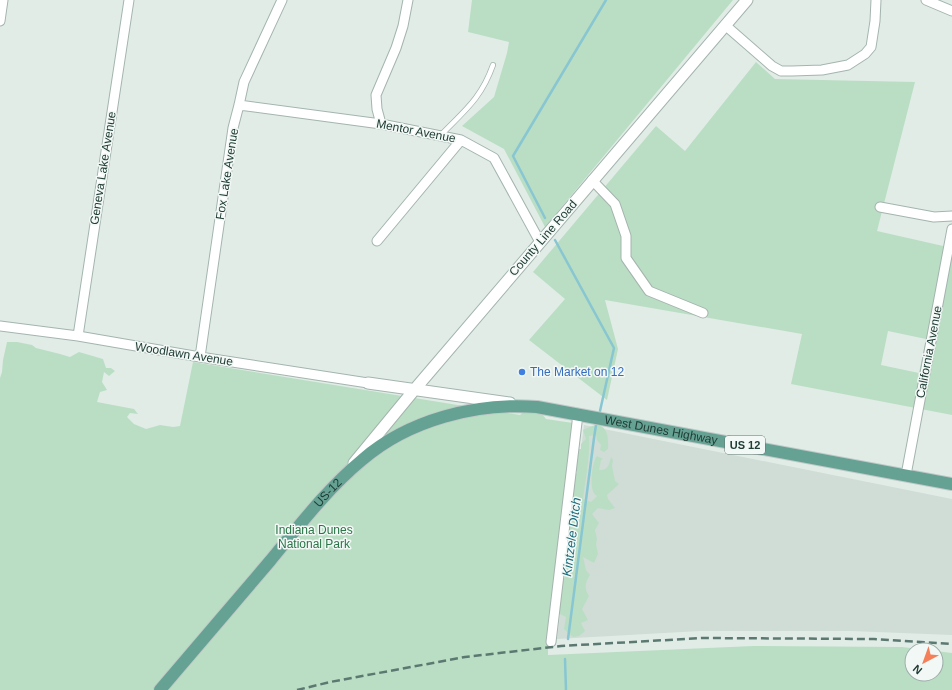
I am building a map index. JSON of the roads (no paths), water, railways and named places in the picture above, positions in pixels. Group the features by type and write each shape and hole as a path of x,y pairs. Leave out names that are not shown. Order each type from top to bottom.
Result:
{"main road":[{"name":"US-12","path":"160,690 315,508 342,478 363,459 396,438 425,423 456,414 481,409 511,406 538,407"},
{"name":"West Dunes Highway","path":"538,407 952,484"}],"street":[{"path":"0,21 3,0"},
{"name":"Geneva Lake Avenue","path":"78,336 128,0"},
{"name":"Fox Lake Avenue","path":"200,357 233,128 244,82 282,0"},
{"path":"382,124 377,109 376,95 396,48 403,26 408,0"},
{"name":"County Line Road","path":"342,478 414,389 747,0"},
{"path":"725,25 772,66 781,71 822,70 848,65 865,54 871,47 876,21 876,0"},
{"path":"926,0 952,11"},
{"name":"Mentor Avenue","path":"239,106 382,124 461,140 494,158 540,242"},
{"path":"377,241 461,140"},
{"path":"592,180 615,204 626,236 626,258 649,291 703,313"},
{"path":"880,207 934,217 952,216"},
{"name":"California Avenue","path":"906,475 952,229"},
{"name":"Woodlawn Avenue","path":"0,326 78,336 200,357 368,383"},
{"name":"West Dunes Highway","path":"368,383 538,407"},
{"path":"551,642 578,414"}],"lane":[{"path":"440,136 478,96 493,65"}],"waterway":[{"path":"545,218 513,156 606,0"},
{"path":"555,240 614,348 600,411"},
{"name":"Kintzele Ditch","path":"568,639 596,425"},
{"name":"Kintzele Ditch","path":"565,659 566,690"}],"railway":[{"path":"297,690 330,682 465,657 561,646 703,638 874,639 952,644"}],"place":[{"name":"The Market on 12","path":"522,372"}],"park label":[{"name":"Indiana Dunes National Park","path":"314,537"}]}
